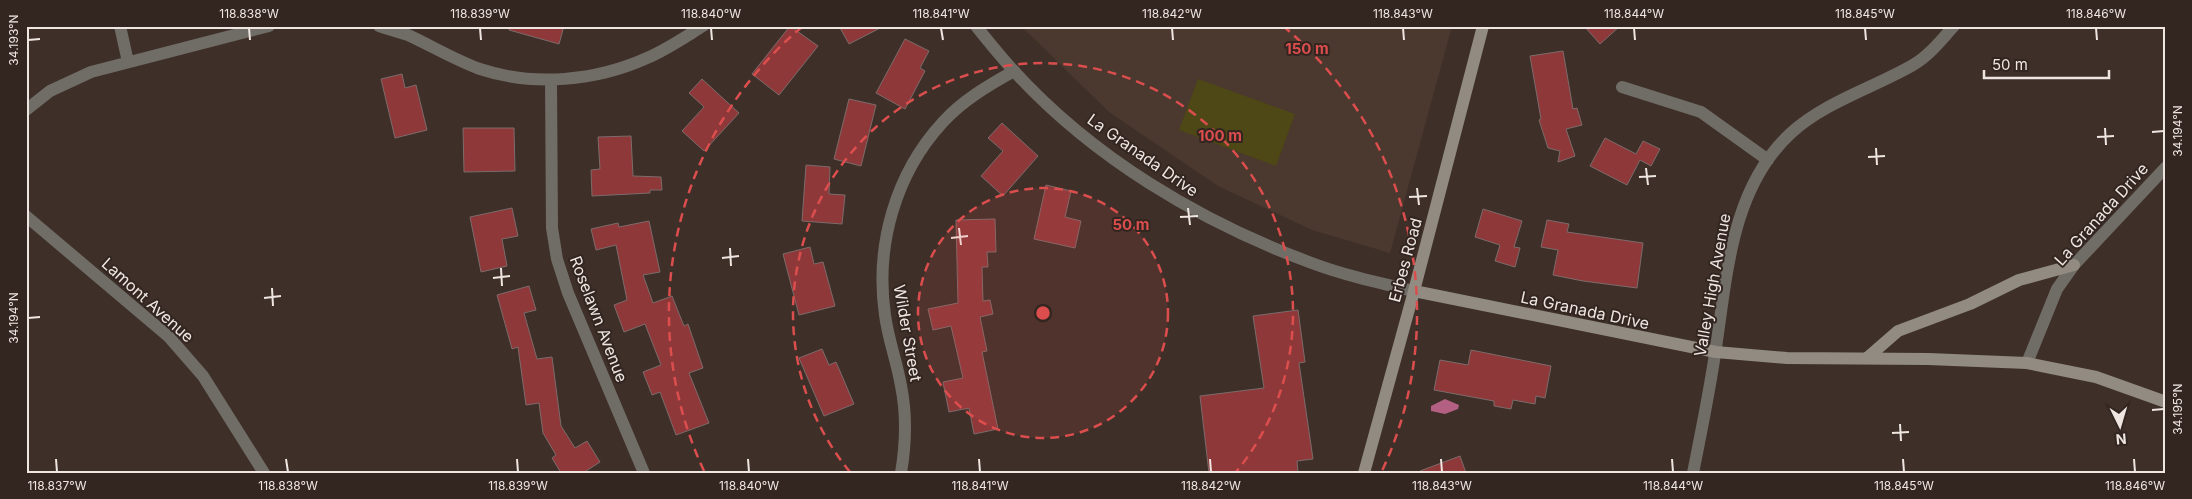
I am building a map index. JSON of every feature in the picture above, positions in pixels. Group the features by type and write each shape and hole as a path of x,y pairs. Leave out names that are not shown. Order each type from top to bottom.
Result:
{"main road":[{"name":"Erbes Road","path":"1364,473 1414,292 1483,26"},
{"path":"1867,358 1898,331 1970,304 2019,280 2074,266"},
{"name":"La Granada Drive","path":"1414,292 1716,352 1787,358 1867,358 2027,364"},
{"path":"2027,364 2096,377 2166,402"}],"street":[{"path":"120,26 128,62"},
{"path":"26,110 50,91 91,72 269,26"},
{"path":"378,26 407,35 456,60 482,69 516,77 551,80 598,75 647,58 703,26"},
{"name":"La Granada Drive","path":"976,26 1014,71 1056,112 1102,150 1150,184 1198,212 1251,238 1310,262 1358,278 1414,292"},
{"name":"Valley High Avenue","path":"1693,473 1716,352 1737,224 1751,186 1768,160 1790,134 1811,118 1914,64 1937,45 1954,26"},
{"name":"Wilder Street","path":"901,473 905,448 905,412 901,385 885,317 882,279 885,239 897,196 918,155 943,122 976,93 1014,71"},
{"name":"Roselawn Avenue","path":"551,80 552,228 557,260 568,293 644,473"},
{"path":"1622,87 1701,112 1768,160"},
{"name":"La Granada Drive","path":"2027,364 2056,289 2074,266 2166,167"},
{"name":"Lamont Avenue","path":"26,216 169,337 203,376 264,473"}],"shaded area":[{"path":"1021,26 1452,26 1390,253 1312,230 1218,186 1109,112"},
{"path":"1198,79 1295,114 1276,166 1179,130"},
{"path":"1445,399 1459,405 1458,409 1445,414 1431,411 1431,406"}],"building":[{"path":"509,26 564,26 559,44 509,30"},
{"path":"790,26 818,46 779,95 752,74"},
{"path":"839,26 884,26 849,44"},
{"path":"1584,26 1620,26 1600,44"},
{"path":"905,39 929,51 920,68 925,71 905,109 876,93"},
{"path":"1563,51 1573,109 1577,108 1582,125 1566,129 1575,156 1558,162 1560,151 1548,148 1539,120 1541,119 1530,56"},
{"path":"402,74 405,88 416,85 427,130 395,138 381,79"},
{"path":"702,79 739,113 704,151 682,131 704,107 689,93"},
{"path":"849,99 876,105 861,166 834,159"},
{"path":"1002,123 1038,156 1003,196 981,176 1003,151 988,138"},
{"path":"463,128 514,128 515,171 464,172"},
{"path":"631,136 633,176 661,177 662,190 650,190 650,193 592,196 591,170 600,169 598,137"},
{"path":"1605,138 1636,154 1643,141 1660,149 1651,166 1640,160 1627,185 1590,166"},
{"path":"806,165 830,167 829,194 845,195 842,224 802,221"},
{"path":"1046,185 1071,191 1065,217 1081,221 1075,248 1034,239"},
{"path":"512,208 518,236 502,239 507,266 481,272 470,217"},
{"path":"1483,209 1522,221 1514,247 1520,248 1515,267 1495,261 1500,245 1475,237"},
{"path":"995,219 996,252 987,252 988,267 982,267 983,301 990,300 993,314 980,317 987,351 982,352 998,429 974,434 969,408 949,412 943,382 963,378 951,326 933,330 928,309 958,303 956,220"},
{"path":"1547,220 1569,224 1567,232 1643,243 1637,288 1553,275 1558,250 1541,247"},
{"path":"649,221 660,272 643,275 653,303 672,296 684,326 688,324 703,368 689,373 709,423 676,435 660,392 652,395 643,372 661,365 645,324 624,332 614,305 627,300 616,245 596,250 591,229 618,223 619,227"},
{"path":"810,247 814,264 823,262 835,306 799,315 783,254"},
{"path":"529,286 536,310 524,313 537,359 552,357 561,426 575,448 587,441 600,462 583,473 561,473 552,458 556,455 543,433 539,403 526,405 518,347 512,349 497,295"},
{"path":"1298,310 1305,362 1299,363 1313,459 1297,461 1298,473 1209,473 1200,396 1264,388 1253,316"},
{"path":"822,349 829,365 836,362 854,404 824,416 799,358"},
{"path":"1471,350 1551,366 1545,398 1536,396 1535,404 1513,400 1511,409 1494,406 1494,401 1434,390 1440,360 1468,365"},
{"path":"1460,456 1466,473 1420,473 1420,471"}]}
